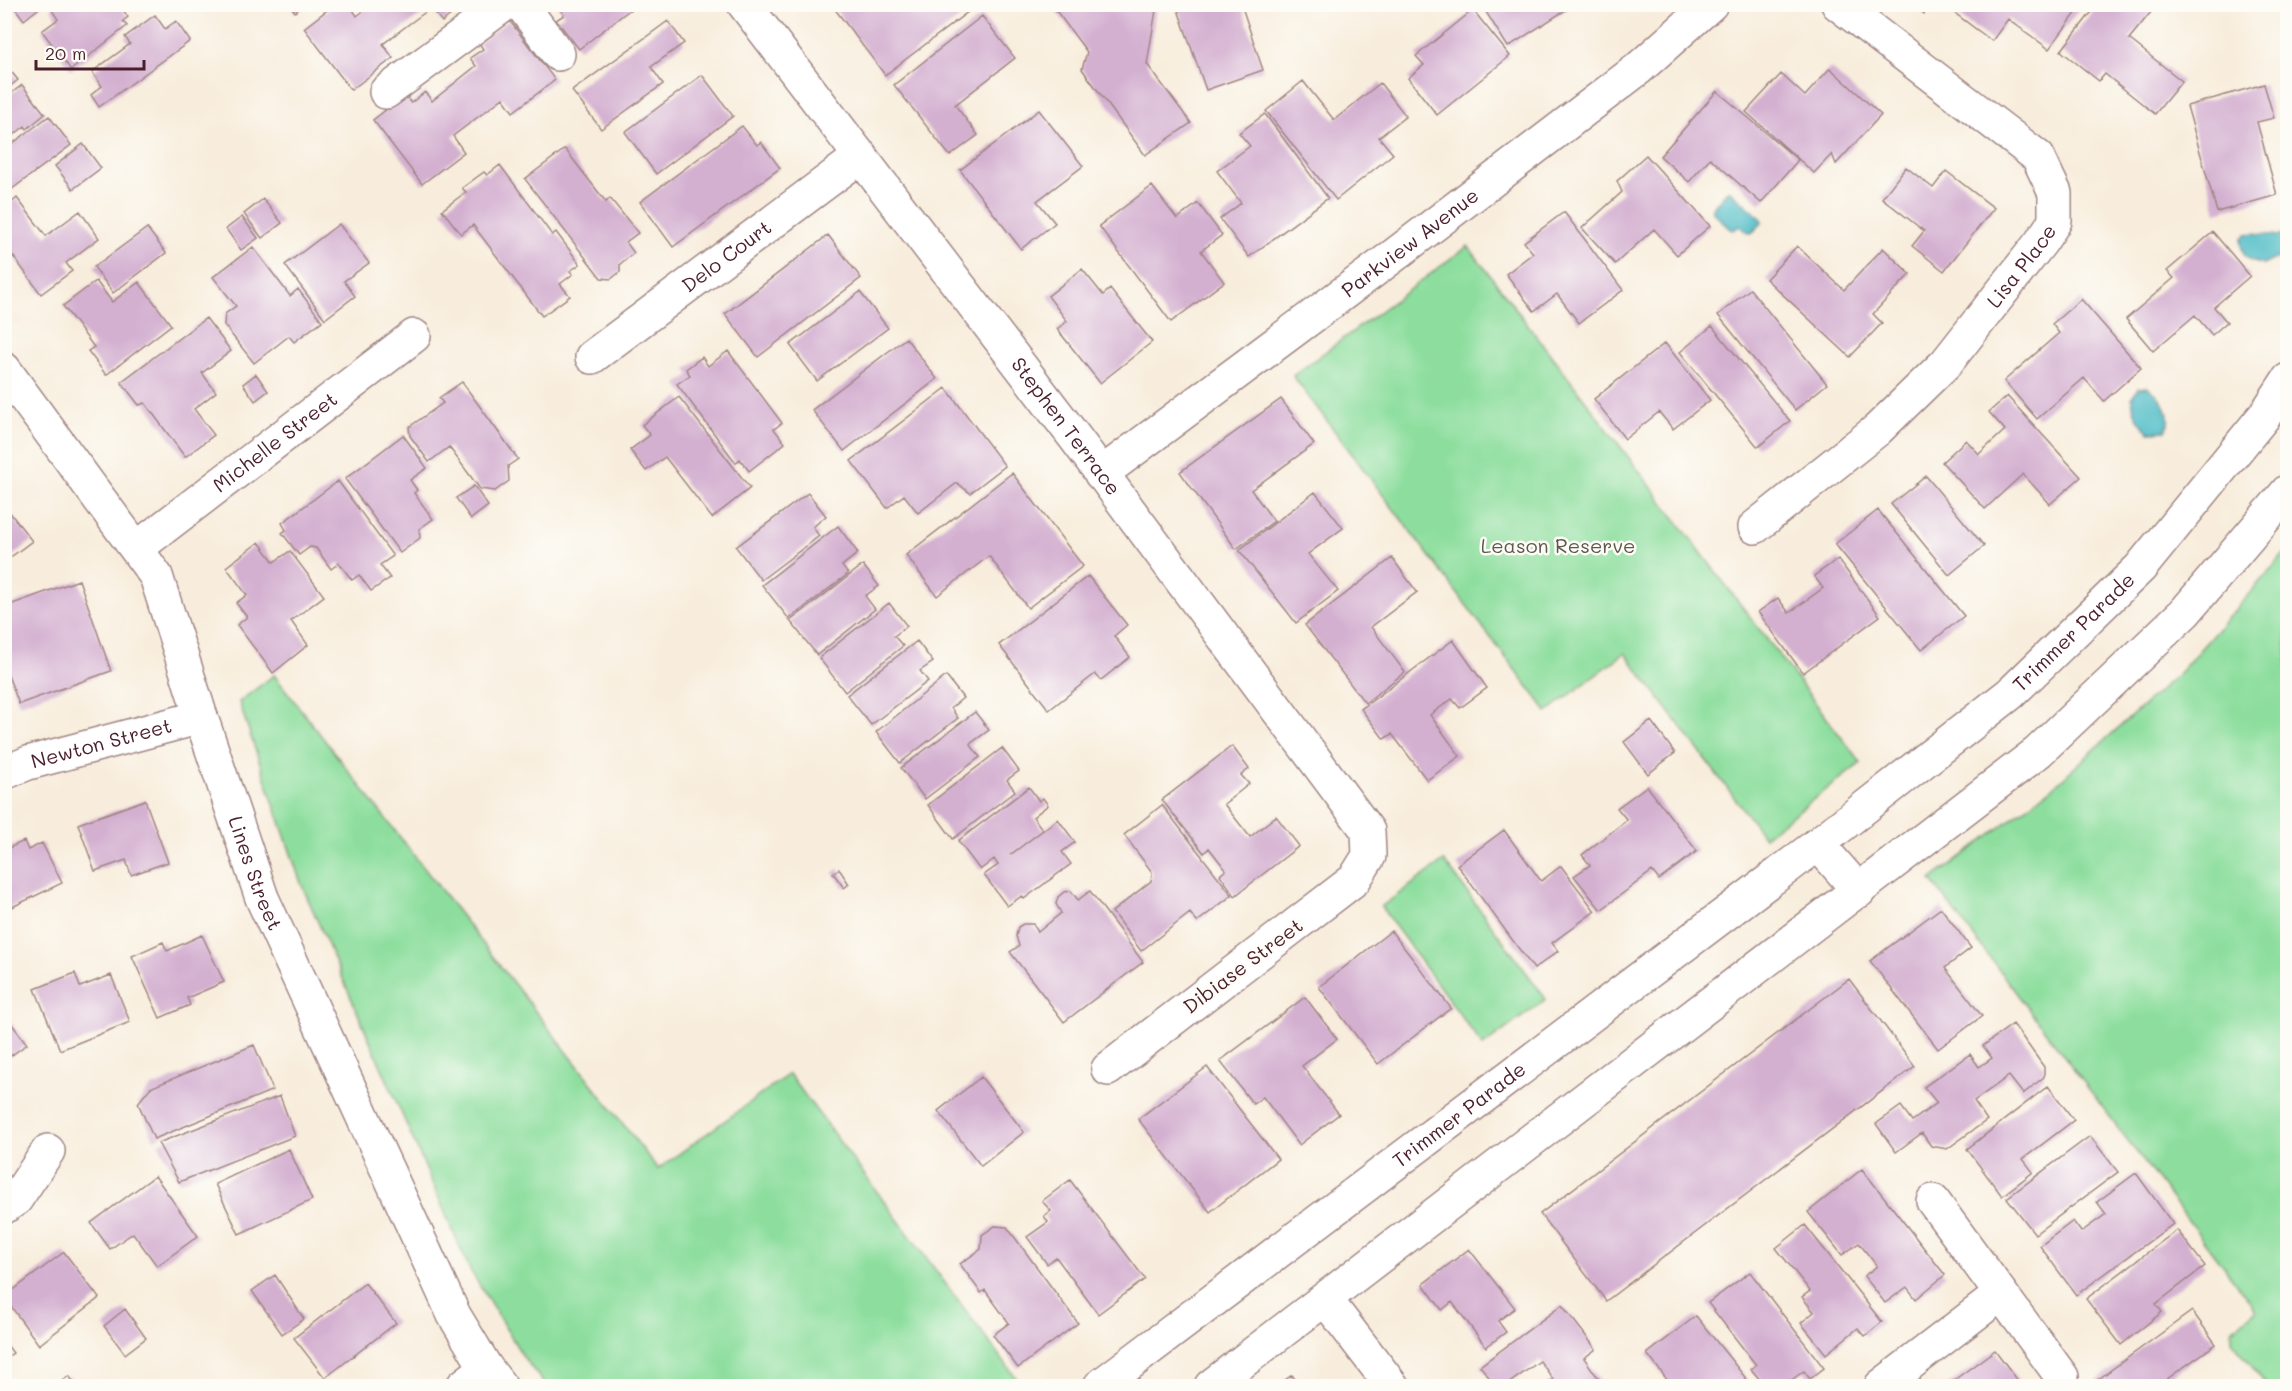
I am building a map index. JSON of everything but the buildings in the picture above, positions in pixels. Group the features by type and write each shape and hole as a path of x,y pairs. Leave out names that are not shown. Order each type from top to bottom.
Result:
{"street":[{"path":"386,92 505,4"},
{"path":"521,4 558,54"},
{"name":"Stephen Terrace","path":"744,4 1101,474 1368,831 1369,856"},
{"name":"Parkview Avenue","path":"1101,474 1392,257 1638,69 1711,4"},
{"name":"Lisa Place","path":"1755,527 1877,430 1946,363 2042,242 2055,221 2055,193 2038,157 1838,4"},
{"name":"Delo Court","path":"592,357 861,156"},
{"name":"Michelle Street","path":"138,548 414,336"},
{"name":"Lines Street","path":"4,369 138,548 156,576 262,898 483,1380"},
{"name":"Trimmer Parade","path":"1100,1386 1818,844 2011,693 2140,568 2265,415 2288,380"},
{"path":"1211,1386 2038,752 2185,612 2288,491"},
{"name":"Newton Street","path":"4,773 28,763 201,717"},
{"path":"1818,844 1859,891"},
{"name":"Dibiase Street","path":"1108,1069 1354,880 1369,856"},
{"path":"4,1207 16,1199 48,1151"},
{"path":"1933,1202 2062,1377"},
{"path":"1881,1386 2001,1294"},
{"path":"1326,1300 1392,1386"}],"green space":[{"name":"Leason Reserve","path":"1468,246 1861,763 1764,837 1625,653 1547,712 1293,376"},
{"path":"2287,551 2288,1386 2267,1386 2232,1341 2232,1329 2256,1310 1931,880 2052,788 2180,672"},
{"path":"274,675 658,1169 789,1074 1022,1386 546,1386 524,1358 470,1270 301,883 239,702"},
{"path":"1444,861 1546,999 1483,1046 1381,907"}],"water":[{"path":"1727,191 1730,191 1762,219 1762,223 1752,233 1748,233 1739,226 1734,230 1730,229 1713,212 1712,209"},
{"path":"2246,234 2279,236 2287,234 2287,257 2275,259 2263,265 2254,262 2242,250 2241,240"},
{"path":"2148,387 2165,406 2168,417 2166,431 2149,432 2135,412 2132,397 2138,388"}]}
